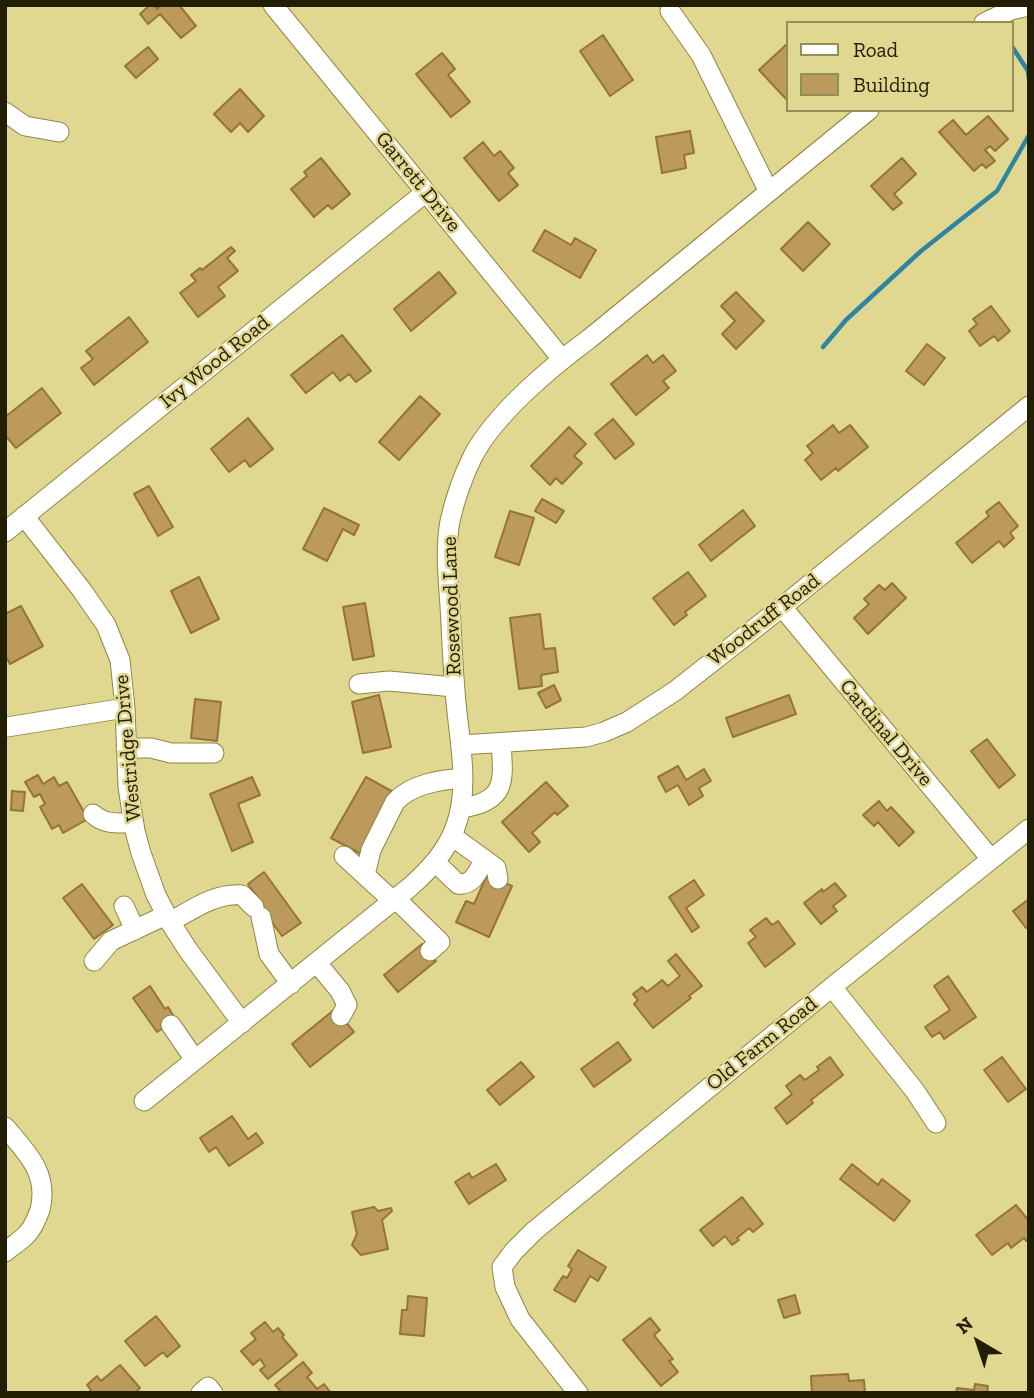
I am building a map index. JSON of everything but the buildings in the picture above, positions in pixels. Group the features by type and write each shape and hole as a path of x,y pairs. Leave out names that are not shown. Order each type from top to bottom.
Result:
{"street":[{"name":"Garrett Drive","path":"274,5 562,359"},
{"path":"990,16 1029,6"},
{"path":"670,11 701,55 769,192"},
{"path":"5,111 25,126 59,132"},
{"name":"Rosewood Lane","path":"144,1101 395,900 427,872 452,835 461,808 463,778 454,687 448,566 450,523 458,493 474,454 489,432 511,407 562,359 867,112"},
{"name":"Ivy Wood Road","path":"5,532 426,192"},
{"name":"Woodruff Road","path":"461,745 586,737 627,722 675,691 782,607 1029,406"},
{"name":"Westridge Drive","path":"24,516 106,625 120,660 128,787 134,823 148,874 168,918 188,950 242,1023"},
{"name":"Cardinal Drive","path":"782,607 991,859"},
{"path":"359,684 389,681 454,687"},
{"path":"6,727 125,708"},
{"path":"461,808 478,805 491,798 496,791 503,771 501,744"},
{"path":"126,748 151,748 171,753 214,753"},
{"path":"365,875 371,850 394,802 408,792 440,780 463,778"},
{"path":"93,814 100,820 111,823 134,823"},
{"name":"Old Farm Road","path":"578,1393 520,1319 505,1287 502,1267 514,1251 534,1231 1029,829"},
{"path":"452,835 496,868 498,878"},
{"path":"344,856 440,942 430,951"},
{"path":"435,862 462,885 475,877 484,860"},
{"path":"94,961 109,938 168,918 215,898 242,895 258,912 269,954 291,984"},
{"path":"124,906 135,930"},
{"path":"317,963 344,997 346,1005 341,1016"},
{"path":"832,987 915,1091 936,1123"},
{"path":"171,1025 195,1060"},
{"path":"5,1127 34,1165 43,1187 37,1219 27,1234 5,1252"}],"waterway":[{"path":"1013,48 1028,71 1029,79"},
{"path":"823,347 846,320 921,251 997,191 1029,135"}]}
